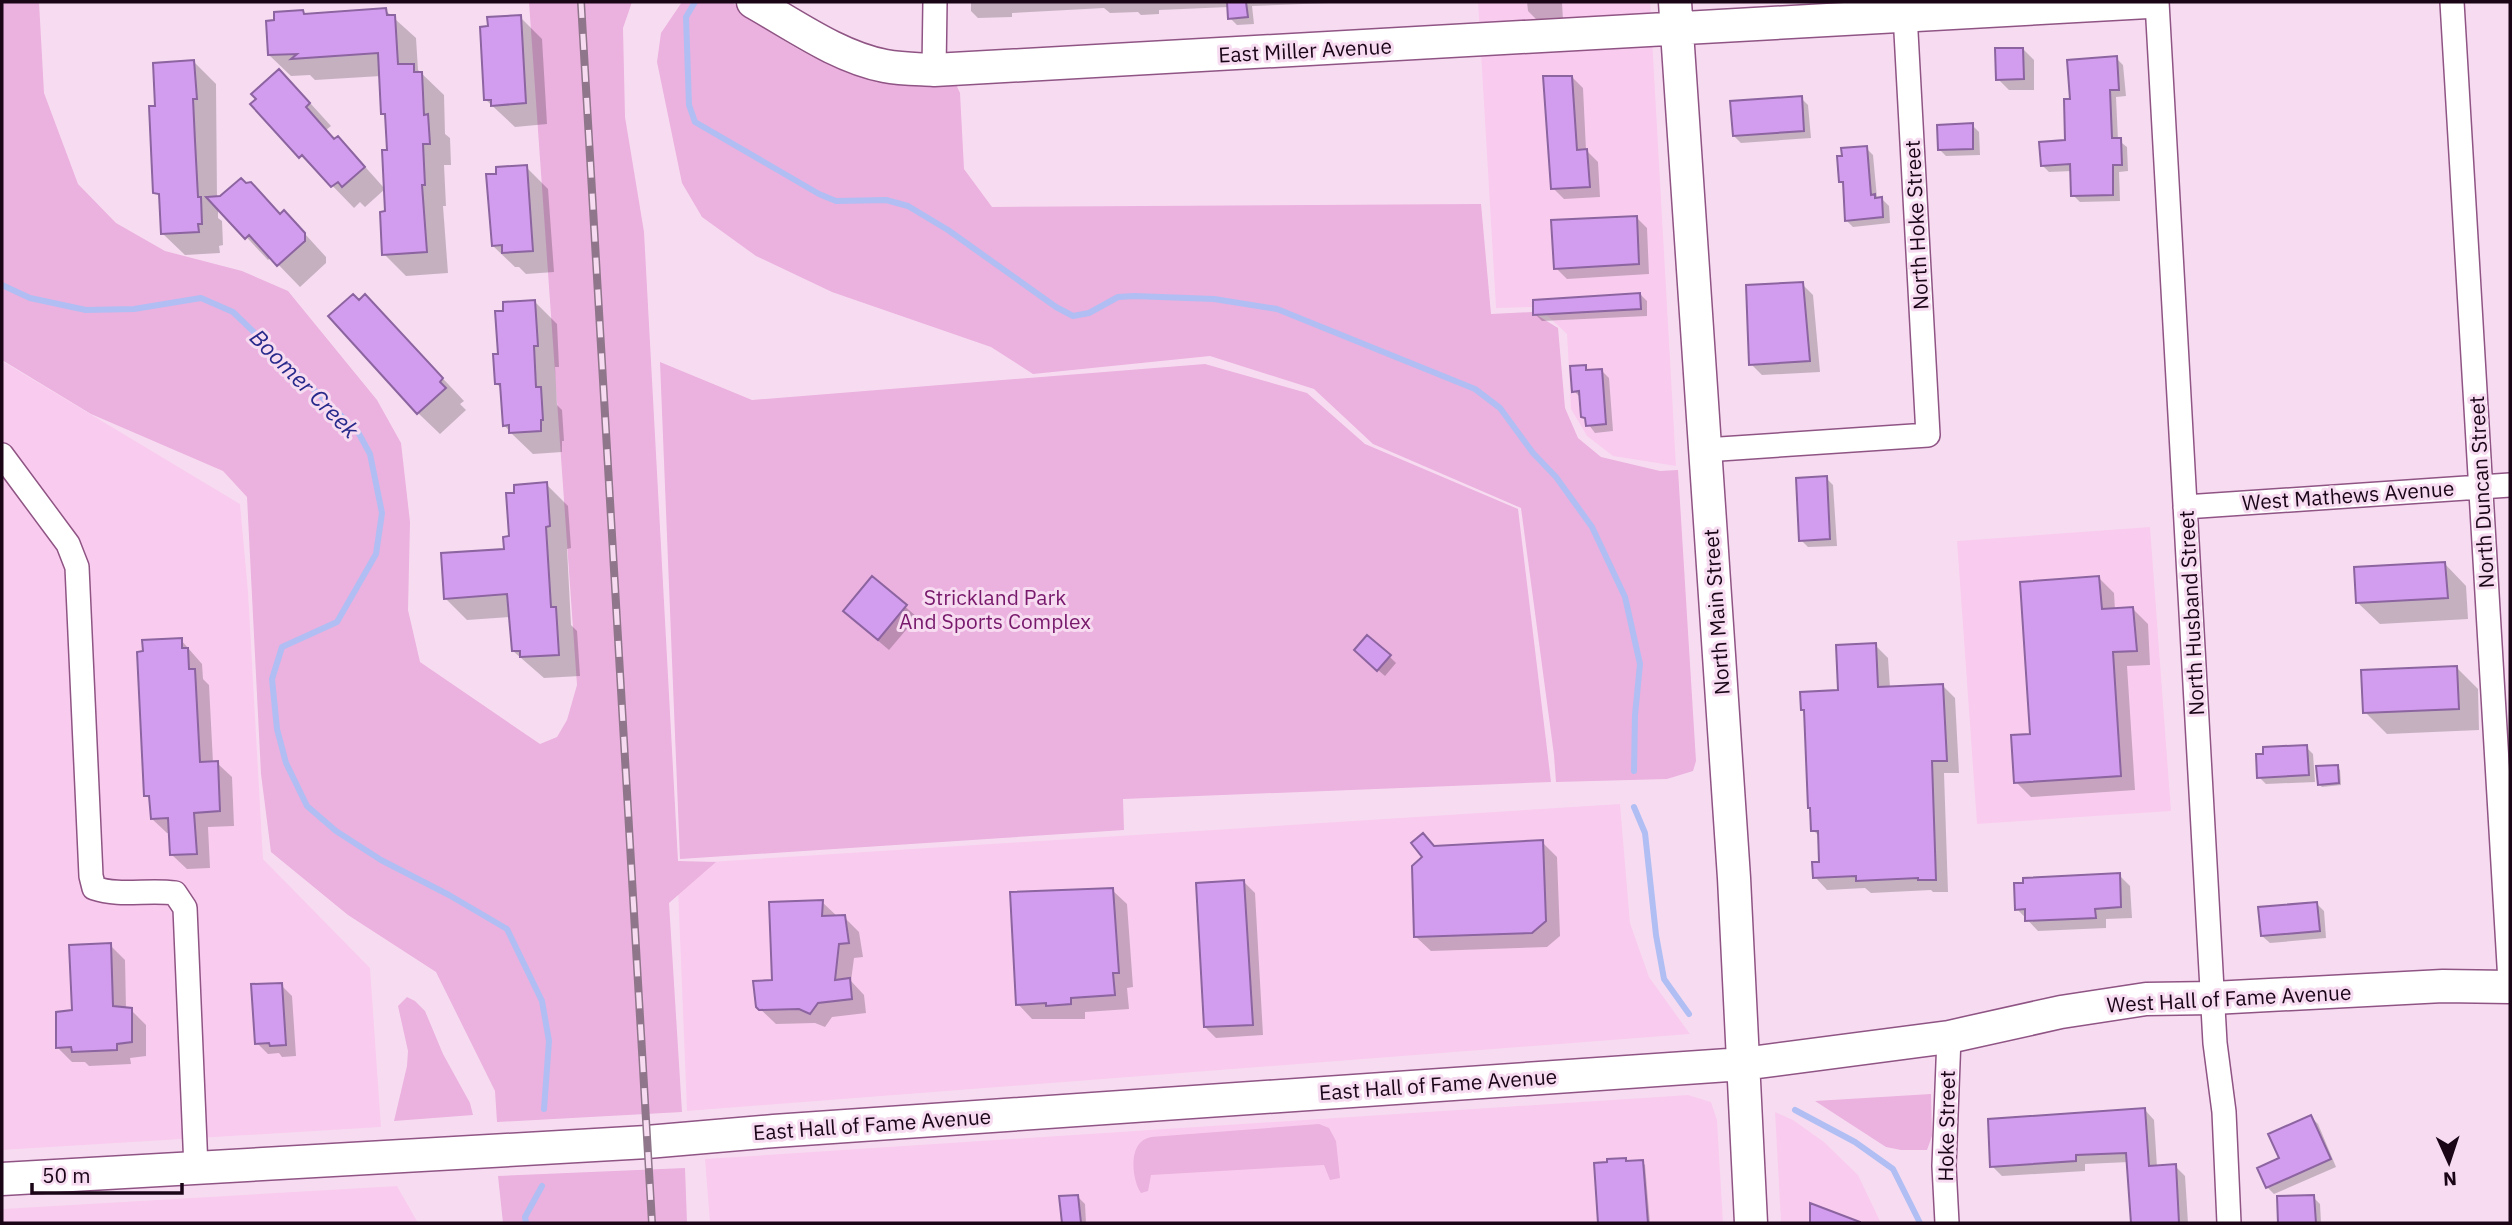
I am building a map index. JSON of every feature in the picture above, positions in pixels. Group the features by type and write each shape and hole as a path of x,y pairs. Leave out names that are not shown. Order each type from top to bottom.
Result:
{"main road":[{"name":"East Miller Avenue","path":"753,2 832,47 860,58 885,66 934,70 1636,32 1676,15 1905,14 2148,2"},
{"name":"North Main Street","path":"1676,15 1734,878 1751,1223"},
{"name":"West Hall of Fame Avenue","path":"1743,1064 1949,1037 2041,1015 2146,999 2510,985"},
{"name":"East Hall of Fame Avenue","path":"2,1179 646,1142 867,1124 1743,1064"}],"street":[{"path":"934,70 935,2"},
{"name":"North Husband Street","path":"2157,2 2215,1043 2224,1112 2229,1223"},
{"name":"North Duncan Street","path":"2452,2 2510,985"},
{"name":"North Hoke Street","path":"1705,450 1928,435 1905,14"},
{"path":"2,455 68,544 77,568 91,876 94,888 107,892 159,890 175,893 185,908 195,1168"},
{"name":"West Mathews Avenue","path":"2185,507 2510,485"},
{"name":"Hoke Street","path":"1947,1219 1944,1166 1949,1037"}],"shaded area":[{"path":"1478,2 1650,2 1676,466 1613,456 1587,436 1571,409 1567,334 1538,307 1496,308"},
{"path":"2,361 240,504 248,591 263,859 370,968 381,1127 2,1150"},
{"path":"2150,527 2171,811 1977,824 1957,541"},
{"path":"1620,804 1630,923 1649,977 1690,1034 687,1111 677,864"},
{"path":"1688,1095 1711,1102 1717,1120 1723,1223 710,1223 705,1159"},
{"path":"1775,1112 1793,1120 1824,1142 1858,1175 1881,1223 1781,1223"},
{"path":"397,1186 418,1223 2,1223 2,1209"}],"green space":[{"path":"2,2 39,2 44,93 78,184 116,223 165,251 242,271 288,291 377,400 401,443 410,522 408,610 420,662 540,744 557,737 567,720 577,685 529,2 632,2 623,28 625,117 644,232 678,861 716,862 669,903 682,1112 497,1122 495,1091 436,972 348,915 271,852 261,774 247,497 223,471 91,414 2,360"},
{"path":"682,2 732,2 787,43 845,70 914,86 955,82 960,93 964,169 992,207 1481,204 1491,314 1532,312 1558,328 1565,408 1578,438 1601,457 1660,471 1678,470 1696,761 1693,771 1667,779 1556,782 1521,508 1373,444 1314,389 1210,356 1033,374 991,347 832,292 756,256 702,217 682,183 657,62 661,33"},
{"name":"Strickland Park And Sports Complex","path":"660,362 752,400 1205,364 1307,393 1365,444 1518,509 1551,782 1123,799 1124,830 680,859"},
{"path":"407,997 425,1011 443,1054 470,1103 473,1115 394,1121 408,1051 398,1006"},
{"path":"1931,1094 1932,1136 1927,1150 1886,1147 1815,1101"},
{"path":"1319,1124 1329,1128 1336,1141 1340,1178 1330,1180 1324,1165 1151,1175 1148,1191 1141,1193 1136,1182 1134,1160 1137,1147 1151,1137"},
{"path":"685,1168 687,1223 503,1223 498,1176"}],"building":[{"path":"1227,2 1246,2 1248,17 1228,19"},
{"path":"386,8 387,15 395,15 398,64 414,64 414,72 422,72 424,115 428,114 430,144 423,144 425,185 422,185 427,252 382,255 380,212 385,211 382,150 387,150 385,114 381,114 378,53 291,59 297,54 268,55 266,21 274,20 274,12 303,10 304,14"},
{"path":"521,15 526,103 491,106 491,100 484,100 480,27 488,26 487,17"},
{"path":"1995,48 2023,48 2024,79 1996,80"},
{"path":"2117,56 2119,90 2110,90 2112,138 2121,138 2122,165 2113,165 2113,195 2071,196 2070,164 2041,166 2039,142 2065,140 2064,99 2070,99 2067,60"},
{"path":"194,60 197,99 193,99 195,141 202,224 198,224 199,232 161,234 159,194 153,193 149,106 155,106 153,63"},
{"path":"279,69 310,103 306,107 334,139 338,136 365,167 342,187 338,182 331,187 302,155 299,158 250,104 256,99 251,94"},
{"path":"1543,76 1572,76 1577,150 1587,149 1590,187 1551,189"},
{"path":"1802,96 1804,131 1733,136 1730,101"},
{"path":"1973,123 1973,149 1938,150 1937,125"},
{"path":"1867,146 1871,195 1875,194 1875,198 1882,197 1883,217 1845,221 1843,182 1839,182 1837,156 1842,156 1841,148"},
{"path":"527,165 533,251 502,253 502,245 492,246 486,174 496,174 496,167"},
{"path":"241,178 246,183 251,182 280,214 284,210 305,233 305,241 277,266 249,235 245,239 206,197 220,196"},
{"path":"1637,216 1639,264 1554,269 1551,220"},
{"path":"1803,282 1810,361 1749,365 1746,285"},
{"path":"1640,293 1641,309 1533,315 1533,300"},
{"path":"353,294 359,300 365,294 443,378 440,382 446,388 417,414 328,316"},
{"path":"535,300 538,346 534,346 536,387 541,387 541,431 509,433 509,425 503,426 500,384 495,384 493,354 498,354 495,311 503,311 503,302"},
{"path":"1586,365 1586,370 1602,369 1606,424 1586,426 1585,418 1581,417 1579,391 1572,392 1570,366"},
{"path":"1827,476 1830,539 1799,541 1796,478"},
{"path":"547,482 550,526 546,527 551,607 556,607 559,655 520,657 520,651 512,651 507,594 444,599 441,553 504,549 503,537 509,536 506,493 514,493 514,485"},
{"path":"2445,562 2448,598 2356,603 2354,567"},
{"path":"872,576 907,605 878,640 843,611"},
{"path":"2099,576 2102,609 2133,607 2137,651 2113,652 2121,776 2014,783 2011,735 2030,734 2020,582"},
{"path":"1367,635 1391,655 1377,671 1354,650"},
{"path":"182,638 182,648 188,648 189,669 195,669 200,762 218,761 220,811 194,813 197,854 170,855 168,818 151,819 149,796 144,796 137,652 143,651 142,640"},
{"path":"1876,643 1878,687 1943,684 1947,761 1932,761 1936,880 1918,878 1856,881 1856,876 1813,878 1812,862 1819,862 1818,831 1811,831 1808,808 1804,710 1801,710 1800,692 1838,690 1836,645"},
{"path":"2457,666 2459,709 2363,713 2361,670"},
{"path":"2307,745 2309,775 2257,778 2256,754 2263,754 2263,747"},
{"path":"2338,765 2339,783 2318,785 2316,766"},
{"path":"1423,833 1434,846 1543,840 1546,921 1532,933 1414,937 1412,866 1422,857 1411,843"},
{"path":"2120,873 2121,907 2095,909 2096,918 2025,921 2025,909 2015,910 2014,883 2023,883 2023,878"},
{"path":"1244,880 1253,1025 1204,1027 1196,883"},
{"path":"1113,888 1119,973 1113,973 1115,995 1071,998 1071,1004 1016,1005 1010,892"},
{"path":"823,900 822,916 845,915 849,943 839,944 835,980 850,978 852,999 818,1003 810,1014 799,1009 759,1010 756,1007 753,981 772,980 769,902"},
{"path":"2317,902 2320,931 2261,936 2258,907"},
{"path":"111,943 113,1006 132,1008 132,1042 117,1044 117,1050 72,1052 71,1047 56,1048 56,1012 72,1010 69,945"},
{"path":"282,983 286,1045 255,1044 251,984"},
{"path":"2145,1108 2149,1166 2176,1164 2179,1223 2131,1223 2126,1153 2076,1155 2076,1161 1990,1167 1988,1119"},
{"path":"2311,1115 2331,1159 2266,1188 2257,1168 2279,1158 2268,1134"},
{"path":"1626,1158 1626,1161 1643,1160 1648,1223 1598,1223 1594,1163"},
{"path":"1078,1195 1081,1223 1062,1223 1059,1196"},
{"path":"2314,1195 2316,1223 2278,1223 2277,1196"},
{"path":"1810,1203 1860,1222 1860,1223 1810,1223"}],"waterway":[{"path":"695,2 686,17 689,105 695,122 819,194 836,201 886,200 908,206 948,230 1056,307 1073,316 1089,313 1118,297 1134,296 1214,299 1277,309 1475,389 1500,408 1533,453 1556,477 1592,527 1625,597 1640,664 1635,715 1634,771"},
{"name":"Boomer Creek","path":"2,285 30,298 86,310 134,309 201,298 233,312 358,432 370,454 382,513 376,554 337,622 282,647 272,679 277,729 286,763 307,806 336,831 381,860 507,929 542,1001 549,1041 544,1109"},
{"path":"1634,807 1645,833 1656,935 1664,979 1689,1014"},
{"path":"1795,1110 1855,1142 1893,1169 1920,1223"},
{"name":"Boomer Creek","path":"526,1223 525,1217 542,1186"}],"railway":[{"path":"581,2 652,1223"}]}
